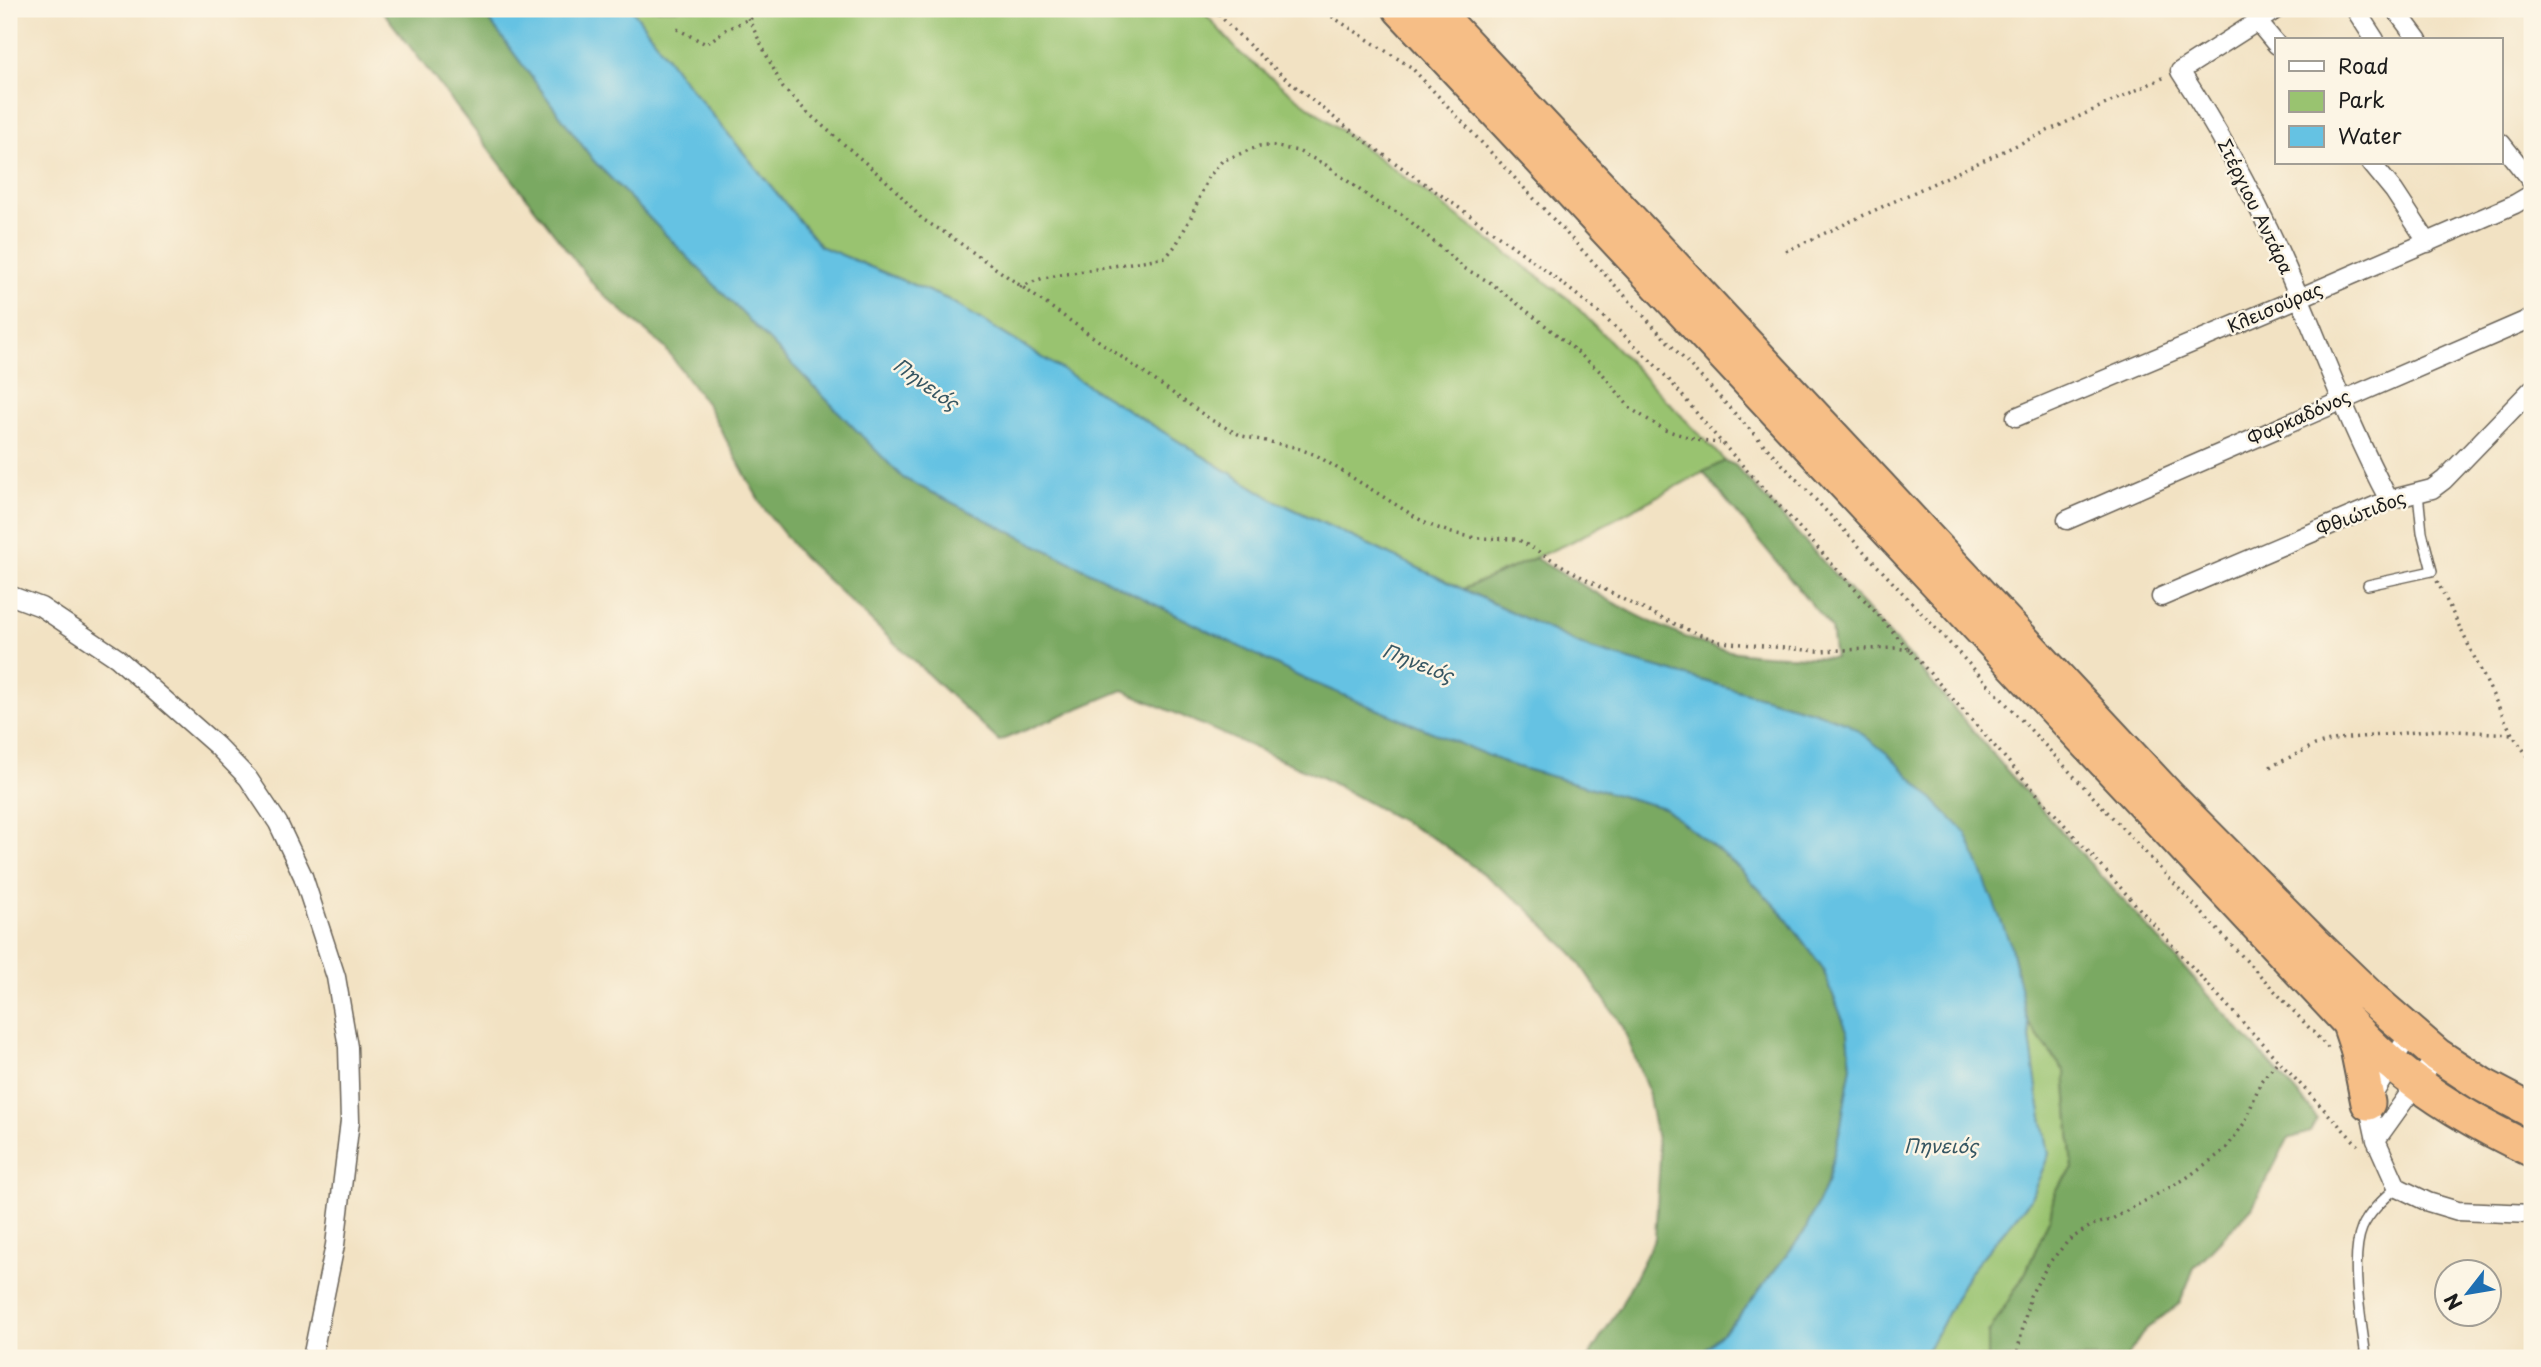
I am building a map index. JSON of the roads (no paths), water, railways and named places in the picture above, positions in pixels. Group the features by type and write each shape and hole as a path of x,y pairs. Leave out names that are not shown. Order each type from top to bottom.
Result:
{"highway":[{"path":"1400,9 2348,1022 2390,1063 2417,1083 2470,1118 2532,1150"},
{"path":"1434,9 2170,798 2350,978 2410,1033 2437,1055 2481,1084 2532,1111"},
{"path":"2348,1022 2357,1048 2368,1103"}],"street":[{"path":"2275,42 2258,20 2277,9"},
{"path":"2355,9 2374,38"},
{"path":"2395,9 2417,38"},
{"name":"Στέργιου Αντάρα","path":"2258,20 2180,71 2246,183 2299,298 2340,400 2389,500"},
{"path":"2502,144 2532,182"},
{"path":"2372,164 2394,191 2428,243"},
{"name":"Κλεισούρας","path":"2016,417 2428,243 2532,194"},
{"name":"Φαρκαδόνος","path":"2067,520 2532,318"},
{"name":"Φθιώτιδος","path":"2161,597 2389,500 2432,489 2444,480 2532,389"},
{"path":"9,595 41,607 117,658 218,746 248,778 278,823 303,876 336,977 348,1048 350,1121 335,1245 312,1358"},
{"path":"2410,1033 2368,1103 2368,1144 2397,1187 2428,1202 2459,1211 2532,1214"},
{"path":"2368,1144 2437,1055"}],"lane":[{"path":"2368,585 2432,571 2422,532 2418,493"},
{"path":"2366,1358 2356,1257 2362,1228 2380,1203 2397,1187"}],"water":[{"name":"Πηνειός","path":"481,9 632,9 679,74 820,246 947,299 1276,501 1590,649 1848,723 1889,755 1966,833 2010,943 2028,1023 2049,1154 2030,1200 1968,1274 1930,1346 1920,1358 1696,1358 1738,1318 1805,1231 1827,1183 1851,1066 1848,1033 1822,967 1782,913 1734,863 1664,808 1511,765 1300,677 903,478 594,161"}]}
